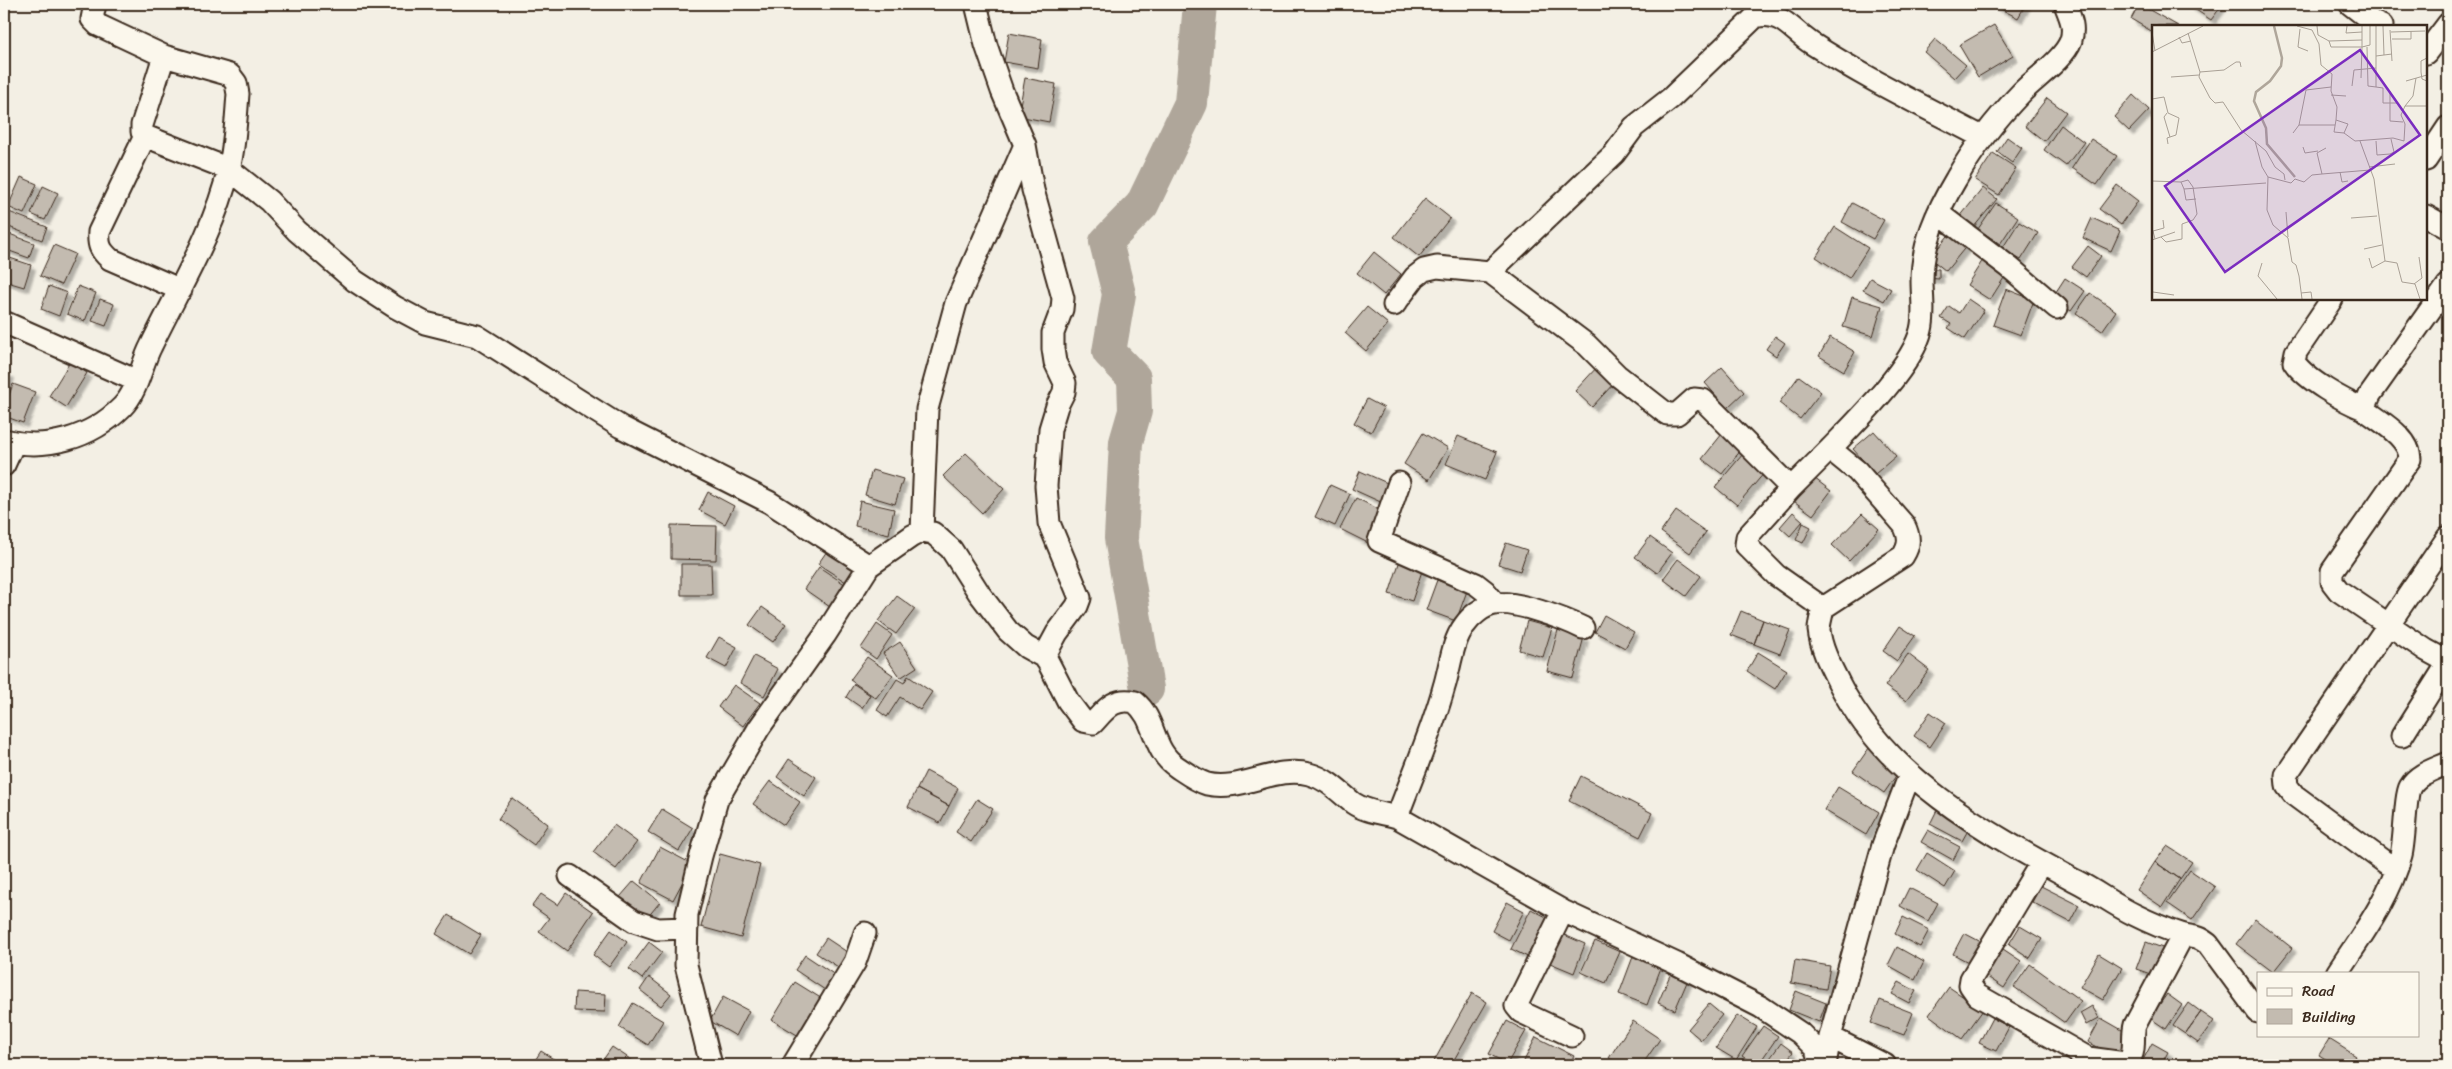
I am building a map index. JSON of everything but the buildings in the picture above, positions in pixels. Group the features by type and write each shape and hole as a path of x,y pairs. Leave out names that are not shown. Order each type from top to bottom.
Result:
{"street":[{"path":"4,465 9,442 39,446 58,443 88,432 107,420 132,395 150,348 181,290 212,220 229,169 238,94 236,83 230,75 164,56 98,25 92,19 95,4"},
{"path":"976,4 989,54 1025,145 1033,190 1063,298 1062,309 1053,334 1055,362 1065,383 1064,392 1057,406 1048,444 1046,486 1049,523 1070,578 1076,586 1080,598 1078,606 1057,634 1044,657"},
{"path":"1823,608 1776,575 1746,545 1747,537 1901,370 1921,332 1923,320 1922,280 1926,246 1938,213 1956,178 1982,137 2022,92 2066,50 2074,27 2065,4"},
{"path":"2350,4 2376,25"},
{"path":"1490,272 1614,154 1634,127 1678,92 1755,17 1766,14 1777,17 1826,53 1982,137"},
{"path":"2427,48 2448,24"},
{"path":"164,56 142,125 142,132 145,136 229,169 269,201 297,231 355,281 395,307 425,322 477,336 621,428 769,502 869,566"},
{"path":"2427,158 2448,127"},
{"path":"145,136 99,232 98,242 101,251 110,259 181,290"},
{"path":"922,531 927,410 934,383 956,303 1025,145"},
{"path":"1938,213 2009,266 2057,308"},
{"path":"2427,217 2448,228"},
{"path":"1394,305 1415,277 1424,270 1437,268 1490,272 1587,345 1617,375 1659,409 1671,415 1677,414 1694,399 1703,400 1791,488"},
{"path":"2364,409 2370,394 2448,285"},
{"path":"2331,300 2296,352 2294,362 2300,370 2344,399 2364,409 2404,442 2410,450 2410,459 2332,571 2332,582 2339,591 2426,650 2448,662 2402,736"},
{"path":"6,323 137,381"},
{"path":"1830,449 1857,471 1904,525 1908,534 1908,548 1903,556 1823,608 1819,630 1828,662 1848,702 1873,736 1910,774 1971,822 2136,916 2183,935 2192,934 2208,944 2257,1011"},
{"path":"1399,483 1379,541 1468,580 1485,591 1496,604"},
{"path":"711,1065 686,965 687,914 717,800 759,728 825,635 869,566 922,531 933,533 951,549 997,617 1026,647 1044,657 1076,715 1083,721 1093,723 1115,702 1120,700 1135,702 1149,717 1159,748 1175,766 1200,781 1224,786 1293,772 1309,774 1328,782 1364,809 1397,817 1563,911 1677,964 1761,1007 1800,1032 1815,1048 1824,1065"},
{"path":"2386,863 2294,795 2286,786 2286,775 2448,537"},
{"path":"1397,817 1428,736 1463,627 1476,613 1496,604 1536,610 1563,618 1583,628"},
{"path":"2338,972 2376,912 2396,871 2401,854 2409,788 2417,778 2448,763"},
{"path":"1824,1065 1883,845 1910,774"},
{"path":"2041,863 1971,979 1970,985 1977,995 2088,1058 2125,1063 2129,1060 2134,1047 2135,1025 2183,935"},
{"path":"570,876 634,921 658,929 687,928"},
{"path":"1563,911 1516,1006 1521,1012 1572,1036"},
{"path":"793,1065 854,962 866,933"},
{"path":"1830,1037 1885,1065"}],"waterway":[{"path":"1147,689 1121,538 1126,442 1135,411 1134,378 1109,352 1119,294 1106,242 1142,205 1191,103 1200,4"}]}
